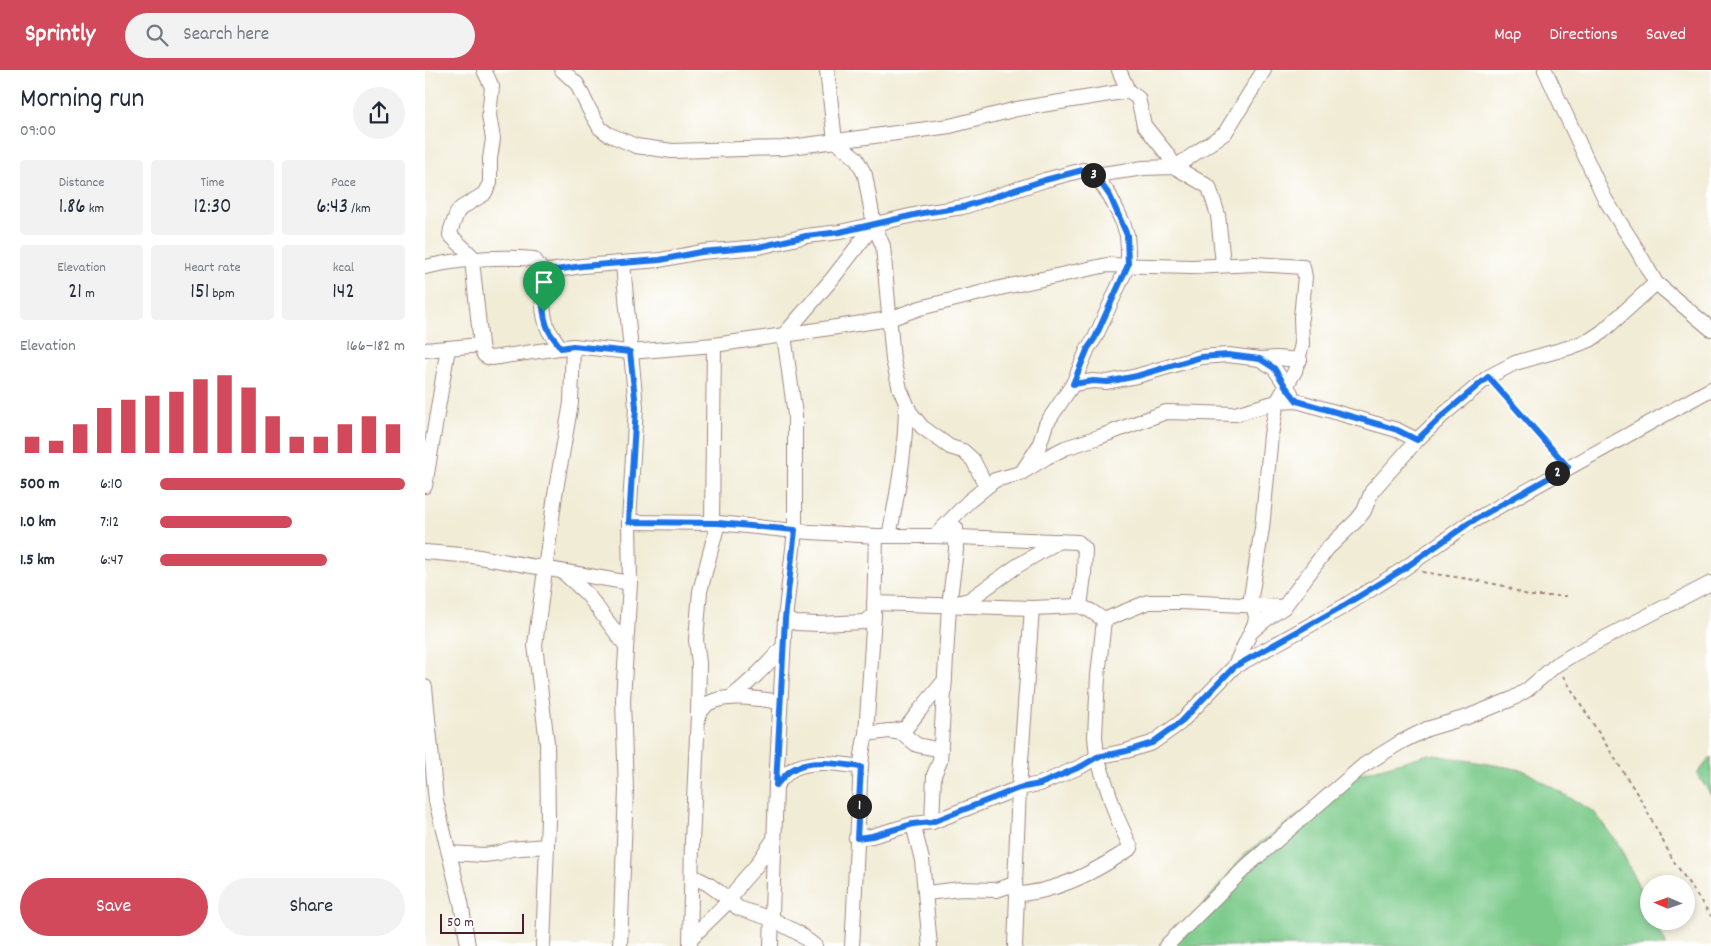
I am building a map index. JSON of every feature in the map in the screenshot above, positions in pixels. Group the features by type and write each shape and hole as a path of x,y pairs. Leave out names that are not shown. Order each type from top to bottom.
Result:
{"street":[{"path":"484,70 492,87 489,114 493,139 490,159 490,184 484,194 461,208 457,213 451,229 451,235 471,255 481,345 483,355 486,358 567,347 630,352 714,345 784,335 889,319 920,308 1000,288 1107,265 1193,267 1223,264 1255,264 1303,267 1305,277 1301,317 1303,344 1295,371 1277,402 1269,453 1263,528 1251,597 1256,617 1252,631 1234,667"},
{"path":"562,70 577,84 600,128 608,134 636,146 672,150 783,148 950,126 1017,109 1129,91"},
{"path":"827,70 835,140 856,158 865,176 874,225 883,246 893,360 900,389 905,402 922,427 950,446 963,451 973,460 986,486"},
{"path":"1119,70 1129,91 1138,98 1143,125 1168,155 1175,167 1209,187 1218,215 1223,264"},
{"path":"543,272 582,266 660,260 701,252 759,247 806,236 840,232 923,213 963,207 1045,180 1083,170 1095,175 1144,168 1175,167 1225,133 1263,70"},
{"path":"1545,70 1605,198 1656,283 1711,329"},
{"path":"1021,473 1039,446 1046,424 1073,384 1128,265 1127,235 1123,223 1110,196 1095,175"},
{"path":"771,946 783,647 795,530 795,415 784,335 874,225"},
{"path":"425,267 494,257 534,259 543,272 544,312 549,330 567,347 571,403 555,495 535,645 547,743 548,820 543,946"},
{"path":"619,946 626,790 623,700 630,583 629,522 636,407 623,264"},
{"path":"1252,631 1284,607 1327,549 1364,511 1372,491 1417,440 1443,415 1488,377 1515,364 1571,348 1590,340 1602,332 1656,283"},
{"path":"425,350 481,345"},
{"path":"690,942 699,714 699,663 696,640 700,591 715,523 714,345"},
{"path":"425,486 448,348"},
{"path":"1073,384 1093,381 1107,382 1137,376 1201,357 1228,355 1260,359 1299,360"},
{"path":"1260,359 1274,368 1297,401"},
{"path":"857,838 880,834 913,824 932,822 1019,788 1040,784 1082,766 1097,757 1127,751 1152,743 1180,723 1234,667 1343,606 1402,570 1469,523 1711,388"},
{"path":"935,536 986,486 995,480 1021,473 1065,448 1099,438 1166,412 1235,414 1277,402 1297,401 1389,428 1417,440"},
{"path":"852,946 861,767 866,734 874,609 882,536 897,497 903,453 905,402"},
{"path":"932,822 934,775 940,761 941,750 949,606 957,537 955,515"},
{"path":"629,522 715,523 882,536 935,536 1078,542 1085,549 1080,606"},
{"path":"949,606 969,600 1017,566 1059,541"},
{"path":"425,552 473,556 545,570 630,583"},
{"path":"564,572 587,594 626,646"},
{"path":"1166,946 1247,865 1364,765 1401,742 1427,729 1467,717 1512,699 1527,690 1556,665 1574,654 1711,584"},
{"path":"1104,620 1148,602 1284,607"},
{"path":"874,609 949,606 1032,608 1080,606 1104,620"},
{"path":"1015,946 1019,788 1032,608"},
{"path":"785,619 797,623 819,624 864,622 874,609"},
{"path":"926,893 961,889 1048,890 1080,878 1131,848 1113,810 1097,757 1095,736 1098,676 1104,620"},
{"path":"730,698 747,686 783,647"},
{"path":"866,734 906,728 945,680"},
{"path":"425,687 437,801 461,902 468,946"},
{"path":"699,714 707,703 721,699 758,698 780,702"},
{"path":"889,731 902,734 917,746 941,750"},
{"path":"776,785 797,767 815,763 839,763 861,767"},
{"path":"913,824 922,860 930,946"},
{"path":"690,942 730,900 774,839"},
{"path":"449,853 499,854 511,849 546,846"},
{"path":"692,876 708,884 738,908 772,919 798,933 815,946"}],"path":[{"path":"1488,377 1568,467"},
{"path":"1402,570 1475,580 1504,586 1530,596 1570,596"},
{"path":"1556,665 1641,800 1673,860 1711,916"}],"green space":[{"path":"1429,754 1523,770 1594,812 1618,844 1640,889 1640,930 1659,930 1667,946 1172,946 1178,936 1246,853 1352,776"},
{"path":"1711,757 1711,795 1697,774"}],"route":[{"path":"1083,170 1095,175 1110,196 1123,223 1127,235 1128,265 1073,384 1093,381 1107,382 1137,376 1201,357 1228,355 1260,359 1274,368 1297,401 1397,430 1417,440 1488,377 1568,467 1469,523 1402,570 1343,606 1234,667 1180,723 1152,743 1127,751 1097,757 1082,766 1040,784 1019,788 932,822 913,824 872,836 857,838 861,767 839,763 815,763 797,767 776,785 785,619 795,530 718,523 629,522 636,407 630,352 573,346 561,348 549,330 544,312 543,272 582,266 660,260 701,252 759,247 806,236 840,232 923,213 963,207 1045,180 1083,170"}]}
